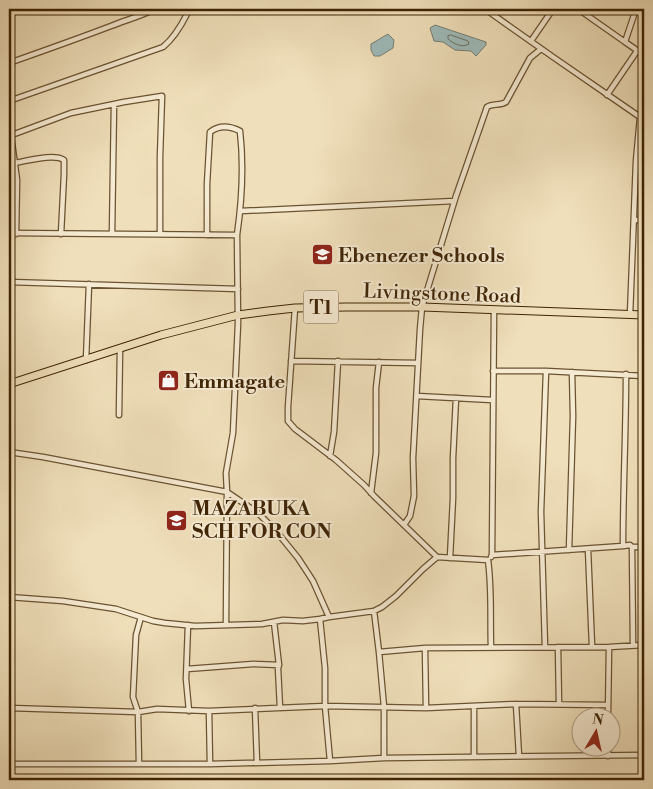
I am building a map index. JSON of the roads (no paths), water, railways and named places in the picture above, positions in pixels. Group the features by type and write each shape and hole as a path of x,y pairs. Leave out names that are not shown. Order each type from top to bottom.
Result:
{"highway":[{"name":"Livingstone Road","path":"9,384 161,335 238,315 268,310 346,306 422,307 644,315"}],"street":[{"path":"9,63 52,49 155,9"},
{"path":"9,101 163,47 178,31 188,11 181,9"},
{"path":"485,9 642,118 636,161 630,315"},
{"path":"531,41 553,9"},
{"path":"578,9 644,55"},
{"path":"625,42 636,9"},
{"path":"404,525 410,516 414,496 413,458 422,307 454,201 488,106 491,104 502,105 506,102 530,58 542,49"},
{"path":"607,95 638,51"},
{"path":"16,234 17,200 10,135 71,113 162,96 160,234"},
{"path":"112,234 114,104"},
{"path":"207,235 210,132 216,127 234,128 240,131 243,161 241,211 236,235 238,315 233,433 226,473 226,625"},
{"path":"14,162 50,157 58,157 64,160 61,234"},
{"path":"636,161 644,161"},
{"path":"241,211 454,201"},
{"path":"634,220 644,220"},
{"path":"9,233 236,235"},
{"path":"9,282 238,288"},
{"path":"86,360 89,284"},
{"path":"295,308 288,421 295,429 364,484 437,557 488,560 492,556 542,551 630,545 632,547 644,547"},
{"path":"492,556 494,310"},
{"path":"119,415 120,349"},
{"path":"292,361 418,363"},
{"path":"330,456 334,432 338,362"},
{"path":"371,493 376,453 376,388 379,362"},
{"path":"493,371 546,371 644,376"},
{"path":"545,647 542,486 546,371"},
{"path":"569,550 573,416 572,372"},
{"path":"623,546 626,374"},
{"path":"416,396 492,400"},
{"path":"450,558 454,498 453,458 456,398"},
{"path":"9,452 227,492 258,513 276,531 298,558 330,616"},
{"path":"632,547 633,645"},
{"path":"588,549 592,646"},
{"path":"9,596 63,601 116,609 153,621 188,625 262,624 283,620 320,619 330,616 374,611 382,607 437,557"},
{"path":"488,560 491,647"},
{"path":"374,611 384,707 384,758"},
{"path":"139,764 138,712 133,697 136,635 141,617"},
{"path":"320,619 325,668 325,706 330,761"},
{"path":"274,622 279,665 280,708"},
{"path":"188,625 186,679 189,711"},
{"path":"379,652 425,648 608,647 644,645"},
{"path":"558,647 559,704"},
{"path":"9,708 138,712 157,709 209,711 325,706 426,708 516,704 608,705 608,647"},
{"path":"425,648 426,708"},
{"path":"187,669 253,664 279,665"},
{"path":"516,704 519,756"},
{"path":"474,706 474,756"},
{"path":"255,708 258,763"},
{"path":"209,711 210,764"},
{"path":"620,756 644,755"},
{"path":"9,764 210,764 474,756 570,756"}],"water":[{"path":"435,25 486,42 486,45 476,56 471,51 455,50 443,42 434,41 430,28"},
{"path":"388,34 394,40 393,48 380,56 374,56 371,44"}],"place":[{"name":"Ebenezer Schools","path":"322,255"},
{"name":"Emmagate","path":"168,381"},
{"name":"MAZABUKA SCH FOR CON","path":"176,520"}]}
